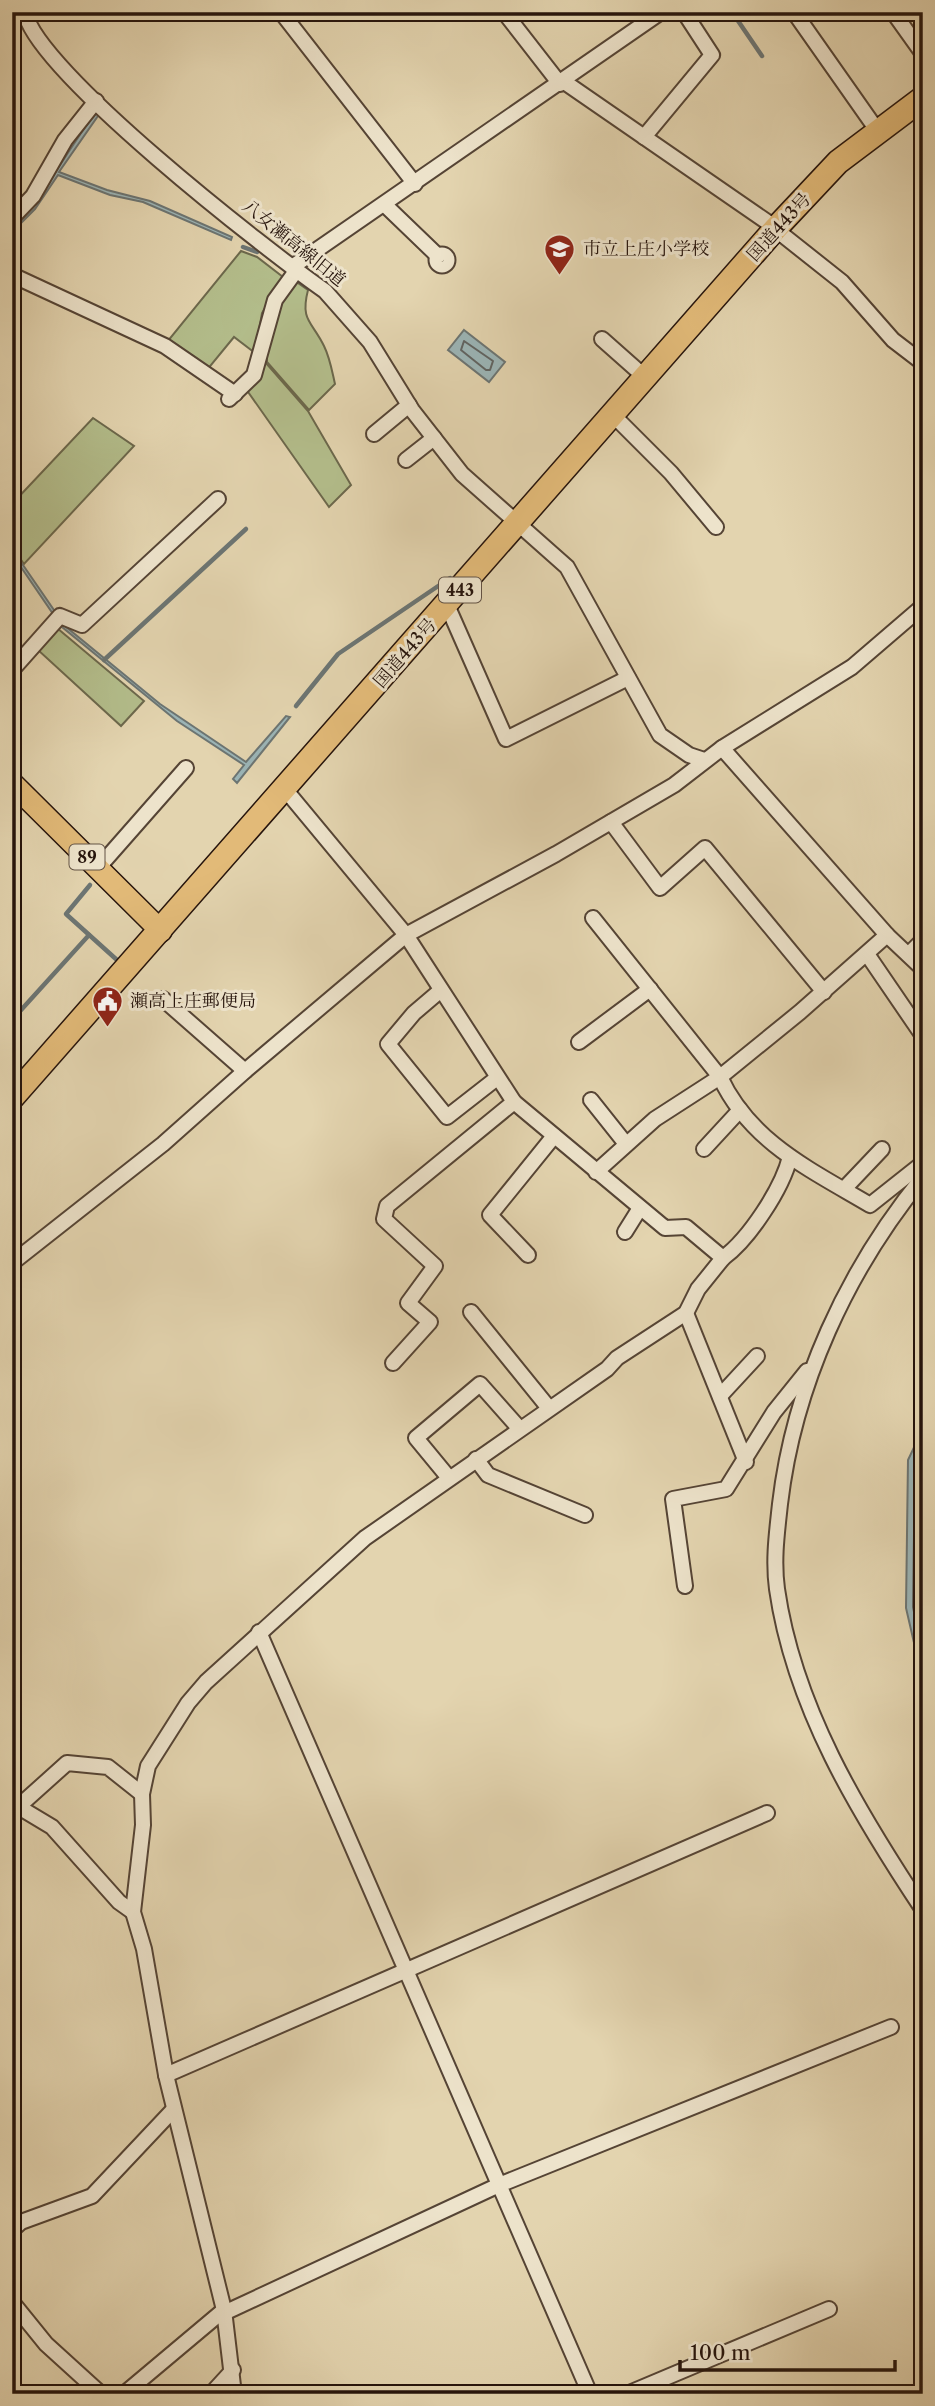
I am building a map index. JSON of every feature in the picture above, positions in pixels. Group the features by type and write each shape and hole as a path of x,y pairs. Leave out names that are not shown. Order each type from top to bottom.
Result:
{"highway":[{"name":"国道443号","path":"12,1098 613,415 780,232 838,162 923,98"}],"main road":[{"name":"89","path":"12,783 161,930"}],"street":[{"name":"八女瀬高線旧道","path":"25,12 34,35 96,102 144,146 294,269 325,291 351,317 409,405 462,474 568,567 660,735 689,755 704,761"},
{"path":"281,12 415,184"},
{"path":"504,12 561,82 780,232 842,282 893,340 923,363"},
{"path":"12,275 165,346 231,397 254,375 266,322 275,300 294,269 661,12"},
{"path":"644,137 712,55 684,12"},
{"path":"794,12 872,123"},
{"path":"893,12 923,54"},
{"path":"12,218 33,196 65,141 96,102"},
{"path":"386,205 438,256"},
{"path":"602,339 646,378"},
{"path":"374,434 409,405"},
{"path":"613,415 671,473 716,527"},
{"path":"406,460 434,438"},
{"path":"12,670 60,616 82,625 218,499"},
{"path":"447,606 506,738 628,678"},
{"path":"12,1263 163,1144 244,1071 406,935 674,785 722,748 852,667 923,606"},
{"path":"722,748 887,935 923,969"},
{"path":"98,868 186,768"},
{"path":"284,788 406,935 514,1102 665,1228 686,1227 723,1258"},
{"path":"611,822 660,888 705,848 824,992"},
{"path":"593,918 720,1077 740,1110 775,1148 870,1205 923,1163"},
{"path":"596,1172 655,1119 720,1077 824,992 887,935"},
{"path":"908,954 923,940"},
{"path":"867,954 923,1036"},
{"path":"579,1042 650,989"},
{"path":"441,990 414,1013 388,1044 447,1117 497,1078"},
{"path":"163,999 244,1071"},
{"path":"591,1100 626,1144"},
{"path":"393,1363 430,1322 408,1303 435,1266 384,1219 387,1206 514,1102"},
{"path":"704,1149 740,1110"},
{"path":"528,1255 490,1215 554,1136"},
{"path":"844,1189 882,1149"},
{"path":"234,2394 224,2311 166,2075 145,1949 133,1912 143,1825 142,1794 148,1766 188,1703 259,1632 366,1538 548,1407 686,1313 698,1289 723,1258 736,1248 785,1177 790,1157"},
{"path":"923,1177 869,1255 814,1361 790,1438 776,1539 776,1588 800,1683 823,1739 856,1805 923,1910"},
{"path":"625,1232 640,1208"},
{"path":"471,1312 548,1407"},
{"path":"686,1313 746,1462"},
{"path":"720,1396 757,1356"},
{"path":"685,1586 673,1499 726,1489 746,1462 774,1412 814,1361"},
{"path":"449,1478 416,1438 480,1384 519,1428"},
{"path":"476,1459 488,1475 585,1515"},
{"path":"259,1632 590,2394"},
{"path":"133,1912 119,1902 52,1827 15,1805 67,1763 108,1767 142,1794"},
{"path":"166,2075 406,1968 767,1813"},
{"path":"124,2394 224,2311 499,2185 891,2027"},
{"path":"12,2230 21,2222 92,2196 174,2109"},
{"path":"12,2302 46,2344 101,2394"},
{"path":"627,2394 829,2309"},
{"path":"211,2394 233,2370"}],"green space":[{"path":"241,251 257,257 283,277 262,313 255,353 234,337 207,370 167,342"},
{"path":"295,281 308,290 306,315 326,351 335,384 309,410 267,362 270,330"},
{"path":"266,363 308,411 351,485 329,507 246,389"},
{"path":"93,418 134,446 24,564 12,547 12,504"},
{"path":"57,628 144,701 121,726 38,650"}],"water":[{"path":"97,111 100,113 59,172 107,190 150,201 232,237 231,240 143,202 110,195 58,175 35,209 12,232 12,228 35,200"},
{"path":"464,330 505,362 489,382 448,350"},
{"path":"12,549 65,626 160,704 246,762 286,716 290,717 237,783 233,779 244,765 177,721 62,627 12,554"},
{"path":"923,1359 923,1682 906,1608 908,1460 918,1439 914,1402"}],"waterway":[{"path":"732,12 762,56"},
{"path":"243,247 257,252"},
{"path":"104,660 246,529"},
{"path":"296,706 338,654 450,578"},
{"path":"90,885 66,914 117,960"},
{"path":"12,1020 89,935"}],"place":[{"name":"市立上庄小学校","path":"560,276"},
{"name":"瀬高上庄郵便局","path":"107,1028"}]}
